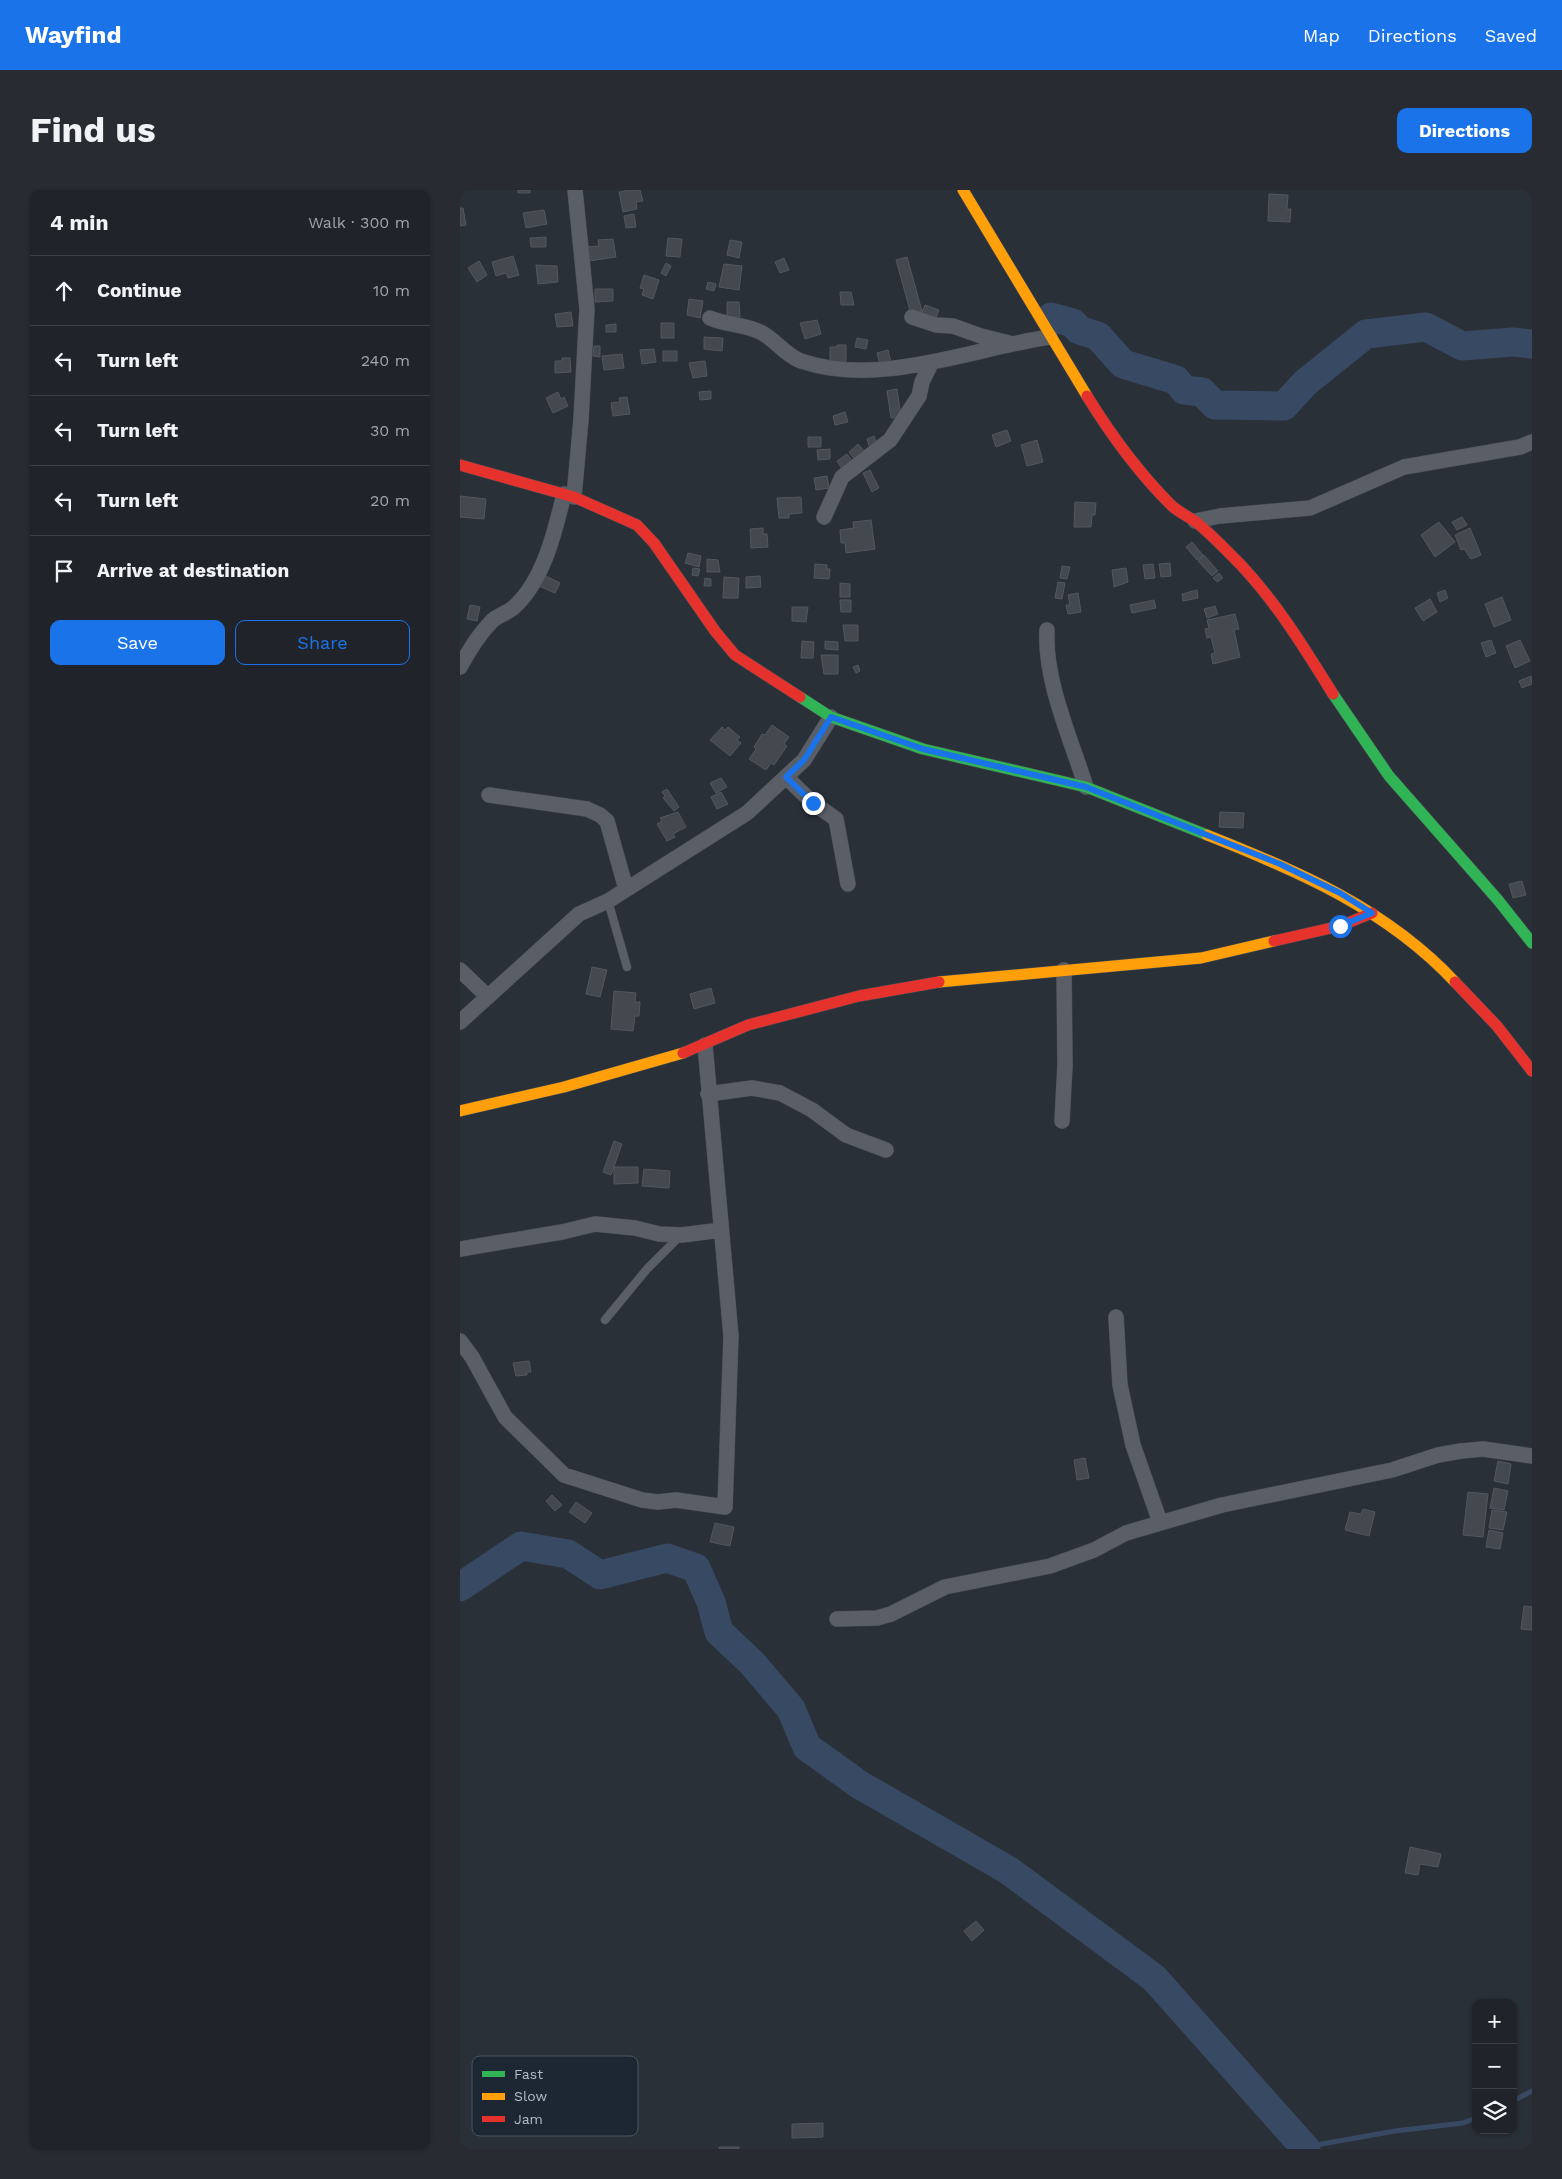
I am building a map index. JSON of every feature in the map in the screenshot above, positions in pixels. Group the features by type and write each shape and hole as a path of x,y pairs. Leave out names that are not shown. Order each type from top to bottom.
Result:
{"street":[{"path":"460,667 472,645 494,619 512,609 533,584 559,514 569,496 581,418 587,309 574,190"},
{"path":"962,190 992,234 1050,337 1109,430 1143,473 1175,508 1195,521 1253,579 1282,614 1366,744 1390,776 1511,914 1532,943"},
{"path":"912,317 936,325 952,326 1010,343"},
{"path":"710,318 724,324 742,325 759,331 786,354 802,361 844,369 881,368 932,362 974,354 1010,343 1050,337"},
{"path":"824,517 842,477 890,440 919,396 922,382 932,362"},
{"path":"1195,521 1220,516 1310,508 1404,466 1528,447"},
{"path":"460,465 569,496 637,524 654,543 715,631 735,655 831,717 923,749 1086,787 1280,864 1340,893 1372,913 1431,956 1498,1026 1532,1071"},
{"path":"1047,630 1046,646 1053,682 1086,787"},
{"path":"460,1022 579,914 608,901 747,813 804,760 831,717"},
{"path":"786,777 813,803 836,819 848,884"},
{"path":"490,795 587,809 600,815 608,821 626,889"},
{"path":"460,1111 573,1084 705,1045 748,1025 859,996 958,979 1201,958 1340,926 1372,913"},
{"path":"460,970 488,997"},
{"path":"1062,1121 1065,1065 1064,970"},
{"path":"460,1341 472,1357 505,1417 564,1475 642,1500 658,1502 676,1500 725,1507 731,1336 705,1045"},
{"path":"708,1094 752,1088 780,1093 812,1110 846,1135 886,1150"},
{"path":"460,1248 562,1232 595,1224 634,1228 660,1234 682,1235 721,1230"},
{"path":"1116,1317 1120,1385 1131,1436 1160,1522"},
{"path":"837,1619 877,1618 891,1614 946,1587 1050,1566 1094,1550 1126,1533 1222,1505 1392,1470 1438,1455 1461,1451 1483,1449 1532,1456"}],"lane":[{"path":"608,901 627,967"},
{"path":"605,1320 647,1269 682,1235"}],"building":[{"path":"518,190 530,190 530,193 518,193"},
{"path":"640,190 643,201 636,202 637,209 623,212 619,192"},
{"path":"1269,194 1288,195 1287,209 1291,209 1290,222 1268,221"},
{"path":"460,208 463,208 466,225 460,226"},
{"path":"544,210 547,224 526,228 523,213"},
{"path":"634,214 636,227 626,228 624,216"},
{"path":"546,237 546,247 531,247 530,238"},
{"path":"668,238 682,239 680,257 666,256"},
{"path":"613,239 616,257 589,261 587,247 599,246 598,240"},
{"path":"730,240 742,242 739,258 727,255"},
{"path":"513,256 519,275 508,278 506,273 496,276 492,262"},
{"path":"907,257 922,311 911,314 896,260"},
{"path":"784,258 789,270 780,273 775,262"},
{"path":"479,261 487,275 477,282 468,268"},
{"path":"666,263 671,266 666,276 661,273"},
{"path":"724,264 742,266 739,290 719,287"},
{"path":"536,265 557,266 558,282 538,284"},
{"path":"644,275 659,280 653,299 642,295 644,289 640,288"},
{"path":"708,282 716,284 714,291 706,289"},
{"path":"595,289 613,289 613,301 595,302"},
{"path":"840,292 851,292 854,305 841,305"},
{"path":"689,299 703,301 700,318 687,315"},
{"path":"727,302 739,302 740,317 727,317"},
{"path":"925,305 939,310 935,321 921,315"},
{"path":"571,312 573,326 557,327 555,314"},
{"path":"817,320 821,334 805,339 800,323"},
{"path":"661,323 674,323 674,338 661,338"},
{"path":"616,324 616,332 606,332 606,325"},
{"path":"704,337 723,338 722,351 704,349"},
{"path":"857,338 868,340 866,349 855,347"},
{"path":"837,345 846,345 846,362 830,361 830,347 837,347"},
{"path":"594,346 600,346 600,357 593,356"},
{"path":"654,349 656,362 642,364 640,350"},
{"path":"888,350 891,363 880,365 877,353"},
{"path":"663,351 677,351 677,361 663,361"},
{"path":"622,354 624,368 604,370 602,356"},
{"path":"562,358 570,358 571,372 555,373 555,361 562,361"},
{"path":"705,361 707,376 693,378 689,363"},
{"path":"897,389 901,417 891,418 887,391"},
{"path":"711,391 711,399 700,400 699,392"},
{"path":"558,392 561,399 564,397 568,406 553,413 546,398"},
{"path":"627,397 630,414 613,416 611,403 620,402 619,398"},
{"path":"845,412 848,422 835,425 833,416"},
{"path":"1007,430 1011,441 996,447 992,435"},
{"path":"874,436 877,445 870,448 867,439"},
{"path":"808,437 821,437 821,447 808,447"},
{"path":"1037,440 1043,462 1027,466 1021,445"},
{"path":"858,444 864,451 855,460 849,452"},
{"path":"830,449 830,459 818,460 817,450"},
{"path":"847,454 853,462 842,469 837,461"},
{"path":"870,470 879,488 872,492 863,473"},
{"path":"827,476 829,488 816,490 814,478"},
{"path":"460,496 486,499 484,519 460,517"},
{"path":"801,497 802,513 789,514 789,518 779,518 777,498"},
{"path":"1075,502 1096,503 1091,527 1074,527"},
{"path":"1462,517 1467,525 1457,530 1452,522"},
{"path":"871,520 875,549 846,553 845,543 841,543 840,530 854,528 853,522"},
{"path":"1439,522 1455,542 1435,557 1421,535"},
{"path":"763,528 763,534 767,534 768,547 751,548 750,529"},
{"path":"1470,528 1481,555 1471,559 1464,549 1461,550 1455,535"},
{"path":"1192,542 1203,555 1197,560 1186,547"},
{"path":"688,553 701,556 699,567 685,563"},
{"path":"1204,555 1218,571 1212,576 1198,561"},
{"path":"707,559 718,560 720,572 707,572"},
{"path":"1170,563 1171,576 1161,577 1159,564"},
{"path":"815,564 827,565 827,569 830,569 829,579 814,578"},
{"path":"1153,564 1155,578 1145,579 1143,565"},
{"path":"1062,566 1070,567 1067,579 1060,578"},
{"path":"693,568 700,569 698,576 692,575"},
{"path":"1126,568 1128,582 1114,587 1112,570"},
{"path":"1219,573 1223,578 1217,582 1213,578"},
{"path":"544,575 560,583 555,593 539,586"},
{"path":"760,576 761,587 746,588 746,577"},
{"path":"724,577 739,578 738,598 723,598"},
{"path":"705,578 711,579 711,586 704,586"},
{"path":"1058,582 1065,583 1062,599 1055,598"},
{"path":"840,583 850,584 850,597 840,597"},
{"path":"1197,590 1198,598 1183,601 1182,594"},
{"path":"1445,590 1448,598 1440,602 1437,593"},
{"path":"1078,593 1081,612 1068,614 1066,605 1070,605 1068,595"},
{"path":"1502,597 1511,620 1494,627 1485,604"},
{"path":"1430,599 1437,612 1423,621 1415,608"},
{"path":"840,600 851,600 851,612 841,612"},
{"path":"1154,600 1156,608 1132,613 1130,605"},
{"path":"470,605 480,607 477,621 467,619"},
{"path":"1215,606 1218,614 1207,618 1204,609"},
{"path":"792,607 808,607 806,622 792,621"},
{"path":"1235,614 1239,629 1234,630 1240,657 1213,664 1211,654 1215,653 1211,637 1207,638 1205,629 1209,628 1207,620"},
{"path":"843,625 858,625 858,641 845,641"},
{"path":"1491,640 1496,653 1486,657 1481,643"},
{"path":"1520,640 1530,661 1515,668 1506,646"},
{"path":"802,641 814,642 813,658 801,658"},
{"path":"825,641 838,642 838,650 825,649"},
{"path":"821,655 838,655 838,674 824,674"},
{"path":"858,665 860,671 856,673 853,667"},
{"path":"1531,676 1532,684 1522,688 1519,681"},
{"path":"772,725 789,737 784,744 787,746 774,765 771,763 766,770 749,759 756,749 754,747 762,734 765,735"},
{"path":"722,727 725,730 728,727 740,737 737,740 741,743 730,756 710,740"},
{"path":"721,778 727,787 716,793 710,783"},
{"path":"667,789 679,807 674,811 663,798 665,796 662,792"},
{"path":"721,792 728,804 717,809 711,797"},
{"path":"678,812 686,827 673,834 675,837 667,841 657,824 662,821 660,818"},
{"path":"1220,812 1244,813 1243,828 1219,827"},
{"path":"1522,881 1526,895 1513,898 1509,884"},
{"path":"592,967 607,970 600,997 586,994"},
{"path":"711,988 715,1003 694,1009 690,994"},
{"path":"614,991 636,993 635,1002 640,1002 639,1016 635,1016 633,1031 611,1029"},
{"path":"614,1141 622,1144 611,1175 603,1172"},
{"path":"614,1167 638,1167 638,1183 614,1184"},
{"path":"644,1169 670,1171 669,1188 642,1186"},
{"path":"529,1361 531,1372 527,1372 527,1375 516,1376 513,1363"},
{"path":"1085,1458 1089,1478 1077,1480 1074,1460"},
{"path":"1498,1461 1511,1464 1508,1484 1494,1481"},
{"path":"1494,1488 1508,1491 1504,1510 1490,1508"},
{"path":"1468,1492 1488,1494 1483,1537 1463,1535"},
{"path":"552,1495 562,1505 555,1511 546,1501"},
{"path":"576,1502 592,1513 585,1523 569,1512"},
{"path":"1363,1509 1375,1512 1369,1536 1345,1530 1350,1512 1361,1514"},
{"path":"1492,1510 1507,1512 1503,1530 1489,1528"},
{"path":"715,1523 734,1527 730,1546 710,1542"},
{"path":"1489,1530 1503,1533 1500,1549 1486,1547"},
{"path":"1524,1606 1532,1607 1532,1630 1521,1629"},
{"path":"1410,1847 1441,1854 1438,1867 1420,1864 1418,1875 1405,1873"},
{"path":"976,1921 984,1930 972,1941 964,1931"},
{"path":"823,2123 823,2137 792,2138 792,2124"},
{"path":"719,2147 739,2147 739,2149 719,2149"}],"waterway":[{"path":"1051,317 1073,323 1079,330 1098,336 1123,364 1176,380 1184,390 1202,392 1215,405 1284,406 1305,383 1366,334 1426,327 1462,346 1513,342 1532,344"},
{"path":"460,1587 521,1546 568,1554 600,1575 667,1558 696,1568 711,1602 719,1632 752,1663 791,1709 807,1747 860,1785 1008,1870 1154,1978 1306,2149"},
{"path":"1517,2099 1532,2091"},
{"path":"1305,2147 1395,2131 1463,2123 1472,2120"}],"traffic: fast":[{"path":"1333,694 1389,776 1498,900 1532,943"},
{"path":"800,697 831,717 923,749 1086,787 1207,835"}],"traffic: slow":[{"path":"963,190 1087,396"},
{"path":"1207,835 1308,878 1371,913 1429,956 1455,982"},
{"path":"939,982 1201,958 1274,941"},
{"path":"460,1111 564,1087 683,1053"}],"traffic: jam":[{"path":"1087,396 1126,453 1159,493 1174,507 1208,532 1240,564 1266,594 1290,627 1333,694"},
{"path":"460,465 574,497 637,525 654,543 715,631 735,655 800,697"},
{"path":"1274,941 1340,926 1372,913"},
{"path":"683,1053 748,1025 859,996 939,982"},
{"path":"1455,982 1497,1026 1532,1071"}],"route":[{"path":"813,803 786,777 804,760 831,717 858,728 923,749 1086,787 1280,864 1340,893 1372,913 1340,926"}]}
